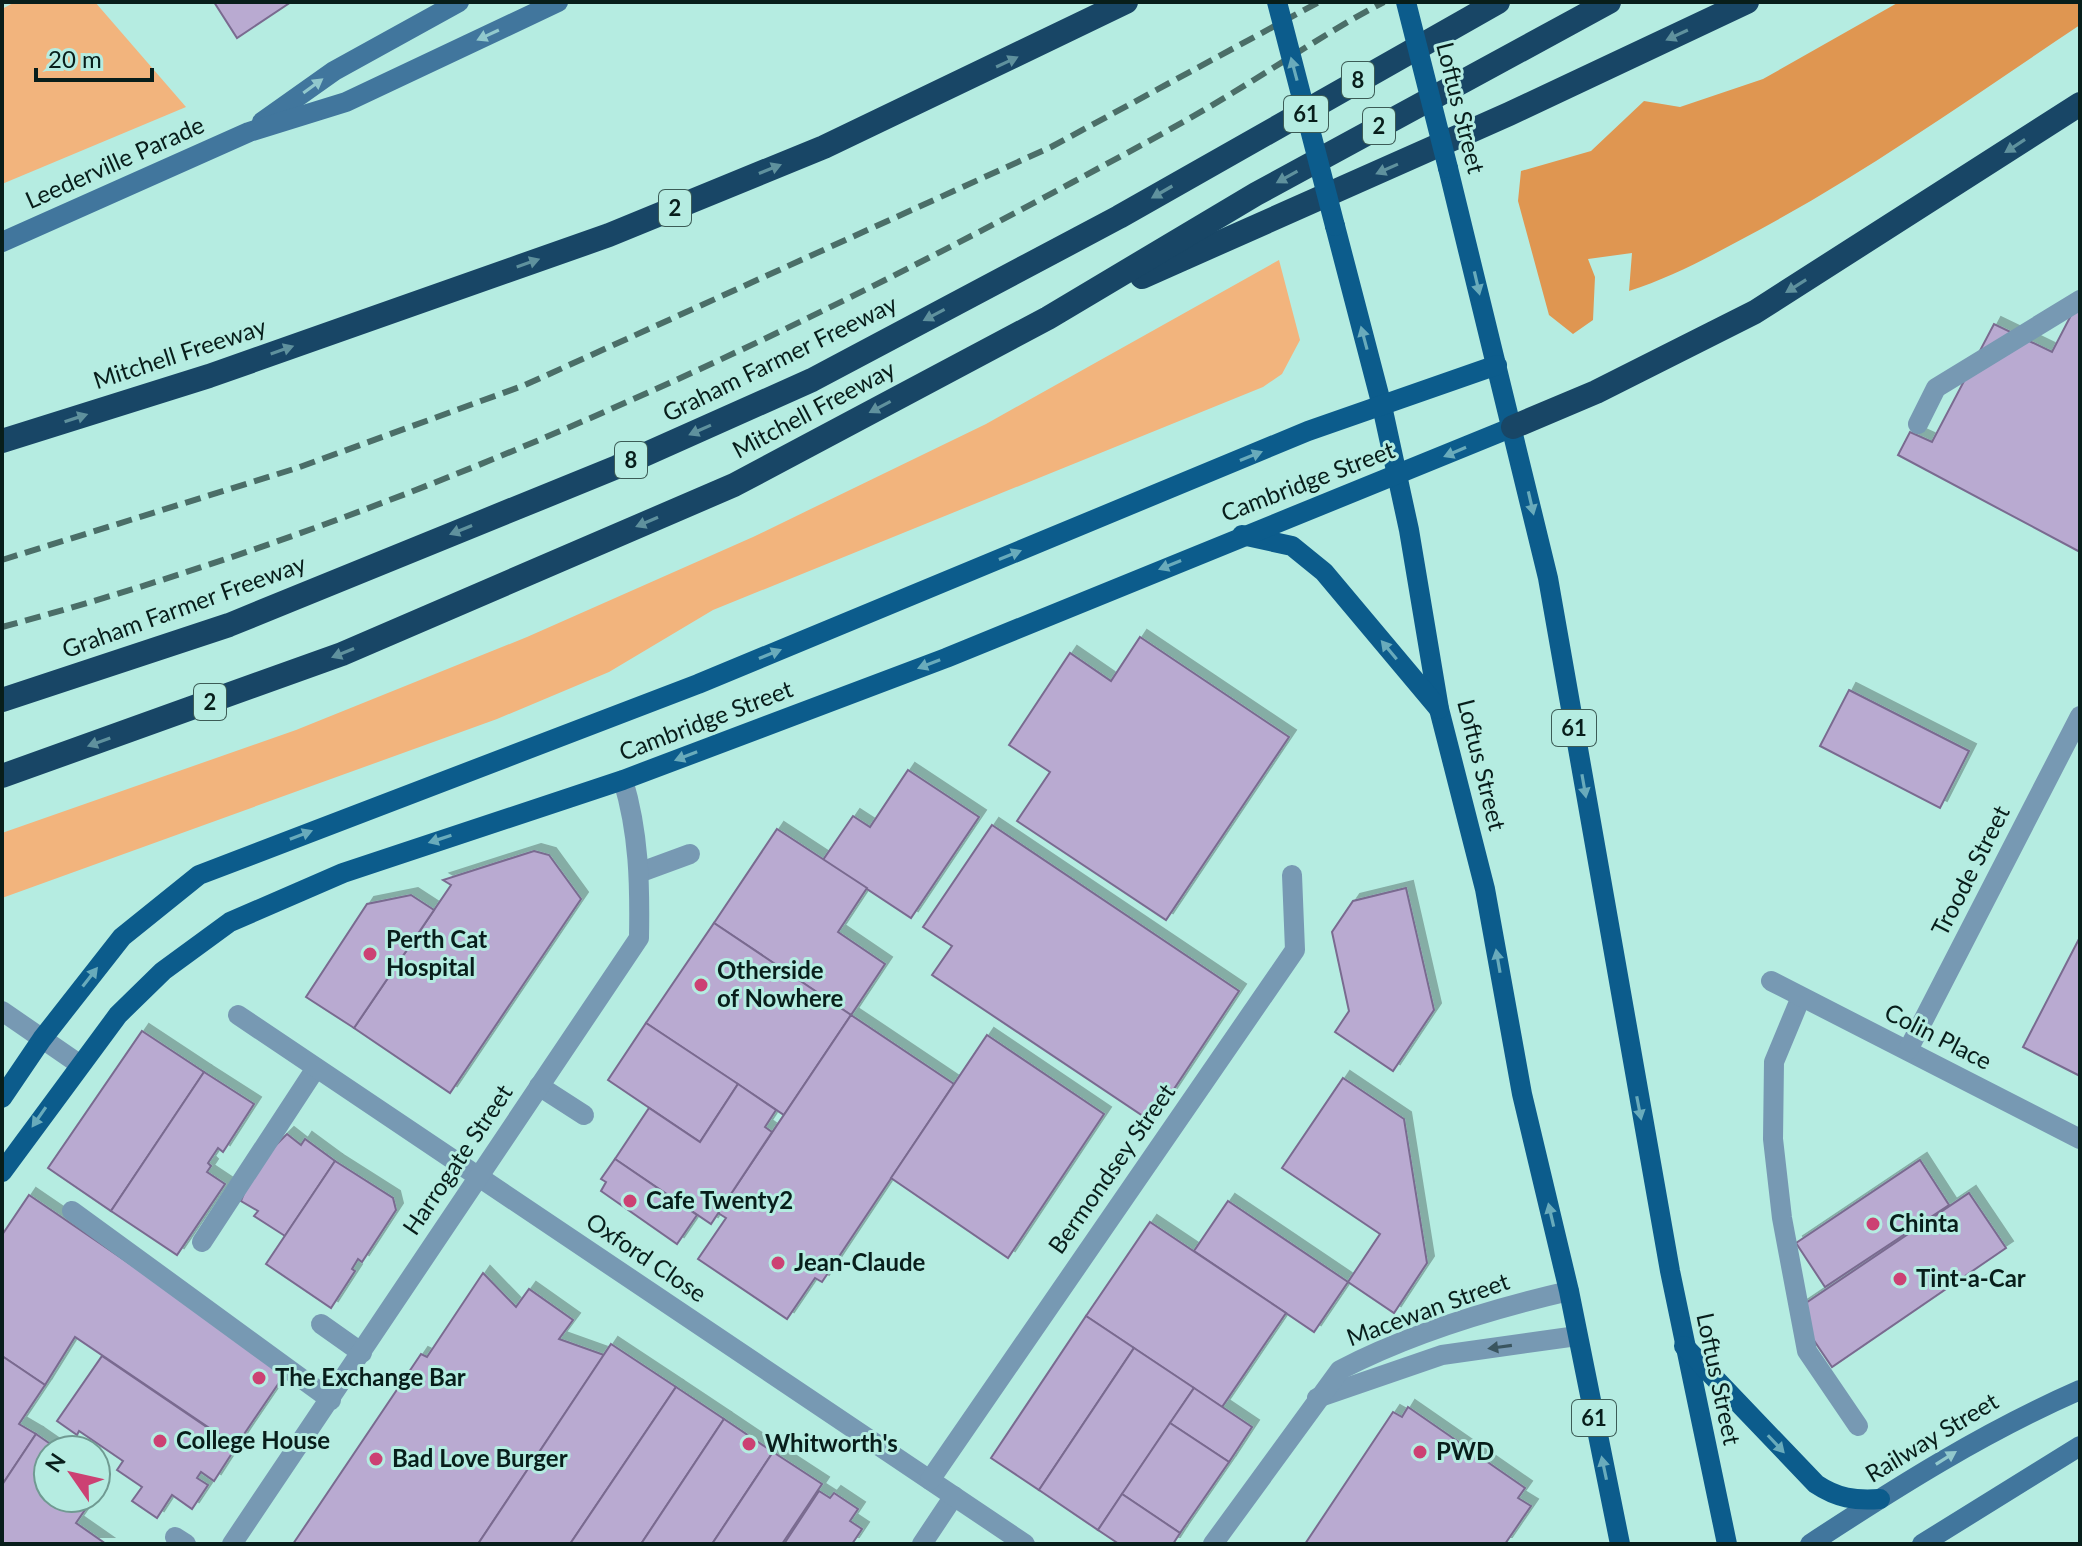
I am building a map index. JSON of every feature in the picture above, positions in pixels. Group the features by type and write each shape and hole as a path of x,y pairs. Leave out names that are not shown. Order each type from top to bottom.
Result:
{"highway":[{"name":"Mitchell Freeway","path":"2,441 209,376 609,235 824,147 1126,2"},
{"name":"Graham Farmer Freeway","path":"2,700 229,625 617,467 812,380 1119,217 1498,2"},
{"name":"Mitchell Freeway","path":"2,776 342,654 734,485 1048,318 1256,194 1609,2"},
{"path":"1048,318 1509,114 1747,2"},
{"path":"1513,427 1596,392 1755,312 2080,104"}],"main road":[{"name":"Leederville Parade","path":"249,132 334,71 459,2"},
{"name":"Leederville Parade","path":"2,242 249,132 346,102 558,2"},
{"name":"Loftus Street","path":"1277,2 1382,406 1409,530 1439,709 1485,889 1522,1094 1569,1291 1620,1544"},
{"name":"Loftus Street","path":"1406,2 1548,578 1625,1031 1684,1346 1727,1544"},
{"name":"Cambridge Street","path":"2,1098 42,1039 122,937 199,875 551,742 1308,431 1497,365"},
{"name":"Cambridge Street","path":"2,1172 118,1015 163,971 230,922 358,867 623,780 946,658 1242,535 1397,477 1513,427"},
{"path":"1242,535 1292,546 1324,572 1439,709"},
{"path":"1684,1346 1816,1484 1833,1495 1856,1501 1880,1499"},
{"name":"Railway Street","path":"1813,1542 2016,1418 2080,1390"},
{"path":"1922,1544 2080,1446"}],"street":[{"path":"1918,424 1936,388 2080,300"},
{"name":"Troode Street","path":"1908,1050 2080,716"},
{"name":"Harrogate Street","path":"232,1544 639,938 641,872 632,810 623,780"},
{"path":"641,872 690,854"},
{"name":"Bermondsey Street","path":"930,1480 1295,950 1292,875"},
{"name":"Colin Place","path":"1771,981 2080,1139"},
{"path":"1801,997 1774,1062 1773,1139 1782,1218 1807,1351 1858,1426"},
{"path":"2,1011 79,1064"},
{"name":"Oxford Close","path":"238,1015 1025,1544"},
{"path":"202,1242 316,1068"},
{"path":"539,1086 584,1115"},
{"path":"72,1211 331,1400"},
{"name":"Macewan Street","path":"1213,1544 1340,1370 1371,1354 1499,1308 1569,1291"},
{"path":"321,1324 362,1353"},
{"name":"Macewan Street","path":"1317,1398 1442,1355 1577,1336"},
{"path":"922,1544 954,1496"}],"shaded area":[{"path":"15,2 95,2 186,107 2,184 2,9"},
{"path":"1899,2 2080,2 2080,25 1803,206 1680,271 1629,291 1632,253 1588,259 1595,277 1593,320 1573,334 1549,315 1518,201 1521,171 1591,151 1644,101 1680,107 1763,79"},
{"path":"1279,260 1300,340 1282,374 1263,387 713,610 609,672 497,719 2,898 2,833 296,730 527,637 753,537 986,424"}],"building":[{"path":"214,2 291,2 237,38"},
{"path":"2080,298 2080,552 1898,455 1910,432 1932,442 1994,324 2052,352"},
{"path":"1140,637 1289,737 1166,920 1017,821 1050,772 1009,745 1070,653 1111,681"},
{"path":"1849,690 1969,751 1940,808 1820,746"},
{"path":"908,770 979,817 911,918 823,860 853,816 870,827"},
{"path":"992,825 1239,991 1152,1122 932,975 952,946 923,927"},
{"path":"777,829 867,888 838,932 885,964 851,1015 714,923"},
{"path":"534,851 549,855 581,899 450,1093 354,1028 451,885 443,880"},
{"path":"1406,888 1434,1010 1393,1071 1335,1032 1349,1011 1332,932 1353,901"},
{"name":"Perth Cat Hospital","path":"411,895 434,910 354,1028 306,997 367,904"},
{"path":"714,923 851,1015 784,1115 646,1023"},
{"path":"2080,937 2080,1076 2023,1047"},
{"path":"851,1015 954,1084 822,1282 815,1278 787,1319 698,1259 726,1218 718,1213"},
{"path":"646,1023 738,1084 700,1142 608,1080"},
{"path":"142,1031 204,1072 111,1211 48,1168"},
{"path":"987,1035 1104,1114 1008,1258 891,1178"},
{"path":"204,1072 254,1104 223,1152 218,1148 208,1163 211,1166 207,1172 225,1184 177,1255 111,1211"},
{"path":"1343,1078 1404,1119 1427,1263 1394,1313 1348,1282 1380,1234 1282,1168"},
{"path":"738,1084 776,1110 765,1127 772,1132 711,1224 615,1159 649,1108 700,1142"},
{"path":"287,1134 301,1145 305,1139 335,1161 285,1236 254,1216 258,1211 241,1201 255,1166"},
{"path":"615,1159 697,1215 677,1244 601,1191 606,1182 601,1179"},
{"name":"Chinta","path":"1920,1160 1949,1205 1825,1287 1796,1243"},
{"path":"335,1161 393,1198 396,1210 362,1262 358,1259 352,1269 355,1271 331,1308 266,1264"},
{"name":"Tint-a-Car","path":"1969,1193 2006,1248 1832,1367 1794,1311"},
{"path":"29,1195 287,1371 236,1446 75,1337 45,1385 2,1356 2,1235"},
{"path":"1228,1201 1348,1282 1314,1332 1194,1251"},
{"path":"1150,1222 1286,1313 1222,1407 1086,1316"},
{"path":"483,1273 516,1307 529,1289 573,1320 559,1339 604,1355 478,1544 293,1544 421,1354 427,1357"},
{"path":"1086,1316 1134,1348 1039,1490 991,1458"},
{"path":"611,1344 676,1387 570,1544 478,1544"},
{"path":"1134,1348 1194,1388 1098,1530 1039,1490"},
{"path":"2,1356 45,1385 19,1424 36,1434 32,1434 32,1440 2,1485"},
{"name":"College House","path":"102,1356 236,1447 214,1481 201,1472 197,1478 208,1485 192,1509 172,1495 157,1518 132,1501 142,1487 117,1470 123,1461 112,1454 112,1434 83,1434 79,1431 76,1434 57,1421"},
{"path":"676,1387 724,1419 641,1544 570,1544"},
{"path":"1194,1388 1252,1427 1229,1462 1170,1423"},
{"name":"PWD","path":"1408,1407 1525,1488 1518,1498 1531,1506 1505,1544 1305,1544 1393,1412 1402,1417"},
{"path":"724,1419 773,1452 712,1544 641,1544"},
{"path":"1170,1423 1229,1462 1180,1533 1122,1494"},
{"path":"32,1440 32,1514 82,1514 76,1523 106,1544 2,1544 2,1485"},
{"path":"773,1452 822,1484 782,1544 712,1544"},
{"path":"819,1491 830,1498 834,1493 858,1509 850,1521 862,1529 852,1544 784,1544"},
{"path":"1122,1494 1180,1533 1173,1544 1119,1544 1098,1530"}],"railway":[{"path":"2,560 297,468 525,385 1051,147 1319,2"},
{"path":"2,627 141,587 278,541 415,490 684,376 816,314 1073,182 1253,81 1384,2"}],"place":[{"name":"Perth Cat Hospital","path":"370,954"},
{"name":"Otherside of Nowhere","path":"701,985"},
{"name":"Cafe Twenty2","path":"630,1201"},
{"name":"Chinta","path":"1873,1224"},
{"name":"Jean-Claude","path":"778,1263"},
{"name":"Tint-a-Car","path":"1900,1279"},
{"name":"The Exchange Bar","path":"259,1378"},
{"name":"College House","path":"160,1441"},
{"name":"Whitworth's","path":"749,1444"},
{"name":"PWD","path":"1420,1452"},
{"name":"Bad Love Burger","path":"376,1459"}]}
